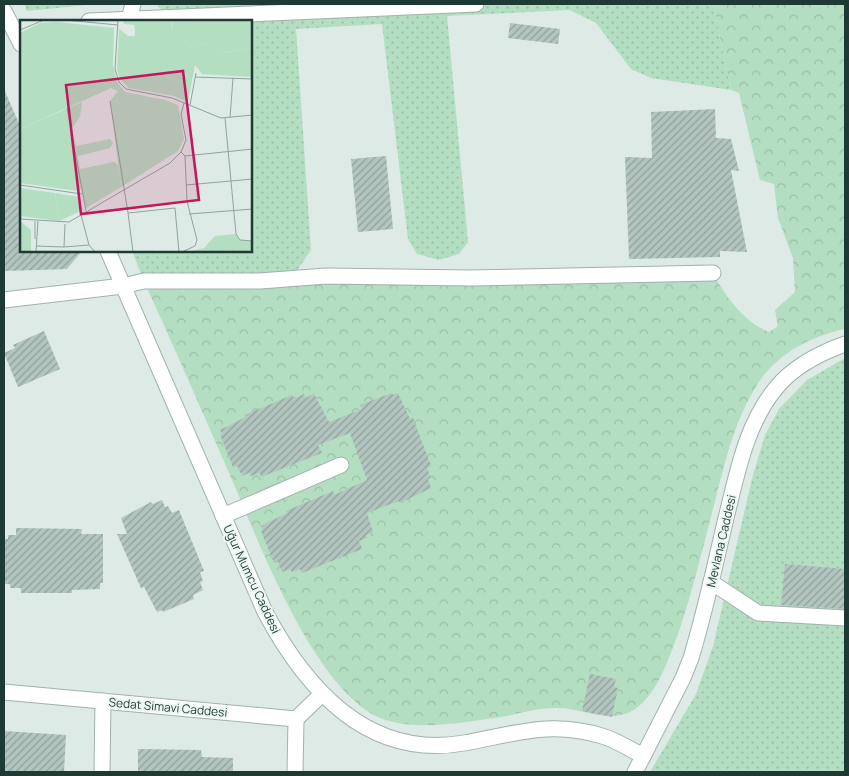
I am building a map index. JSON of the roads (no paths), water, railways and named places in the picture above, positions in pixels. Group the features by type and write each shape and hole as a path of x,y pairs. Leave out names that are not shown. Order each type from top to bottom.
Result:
{"street":[{"path":"128,19 133,4"},
{"path":"108,20 476,4"},
{"path":"4,10 20,36"},
{"name":"Uğur Mumcu Caddesi","path":"108,252 264,612 282,644 322,694 360,726 396,740 427,745 464,743 536,728 572,728 604,736 643,756"},
{"path":"4,300 123,286 144,281 260,281 326,276 470,278 713,273"},
{"name":"Mevlana Caddesi","path":"635,772 683,678 699,632 738,468 747,442 766,403 789,375 828,350 845,344"},
{"path":"223,516 342,465"},
{"path":"711,582 758,613 845,618"},
{"name":"Sedat Simavi Caddesi","path":"4,692 296,719"},
{"path":"295,772 296,719 322,694"},
{"path":"102,772 103,701"}]}
